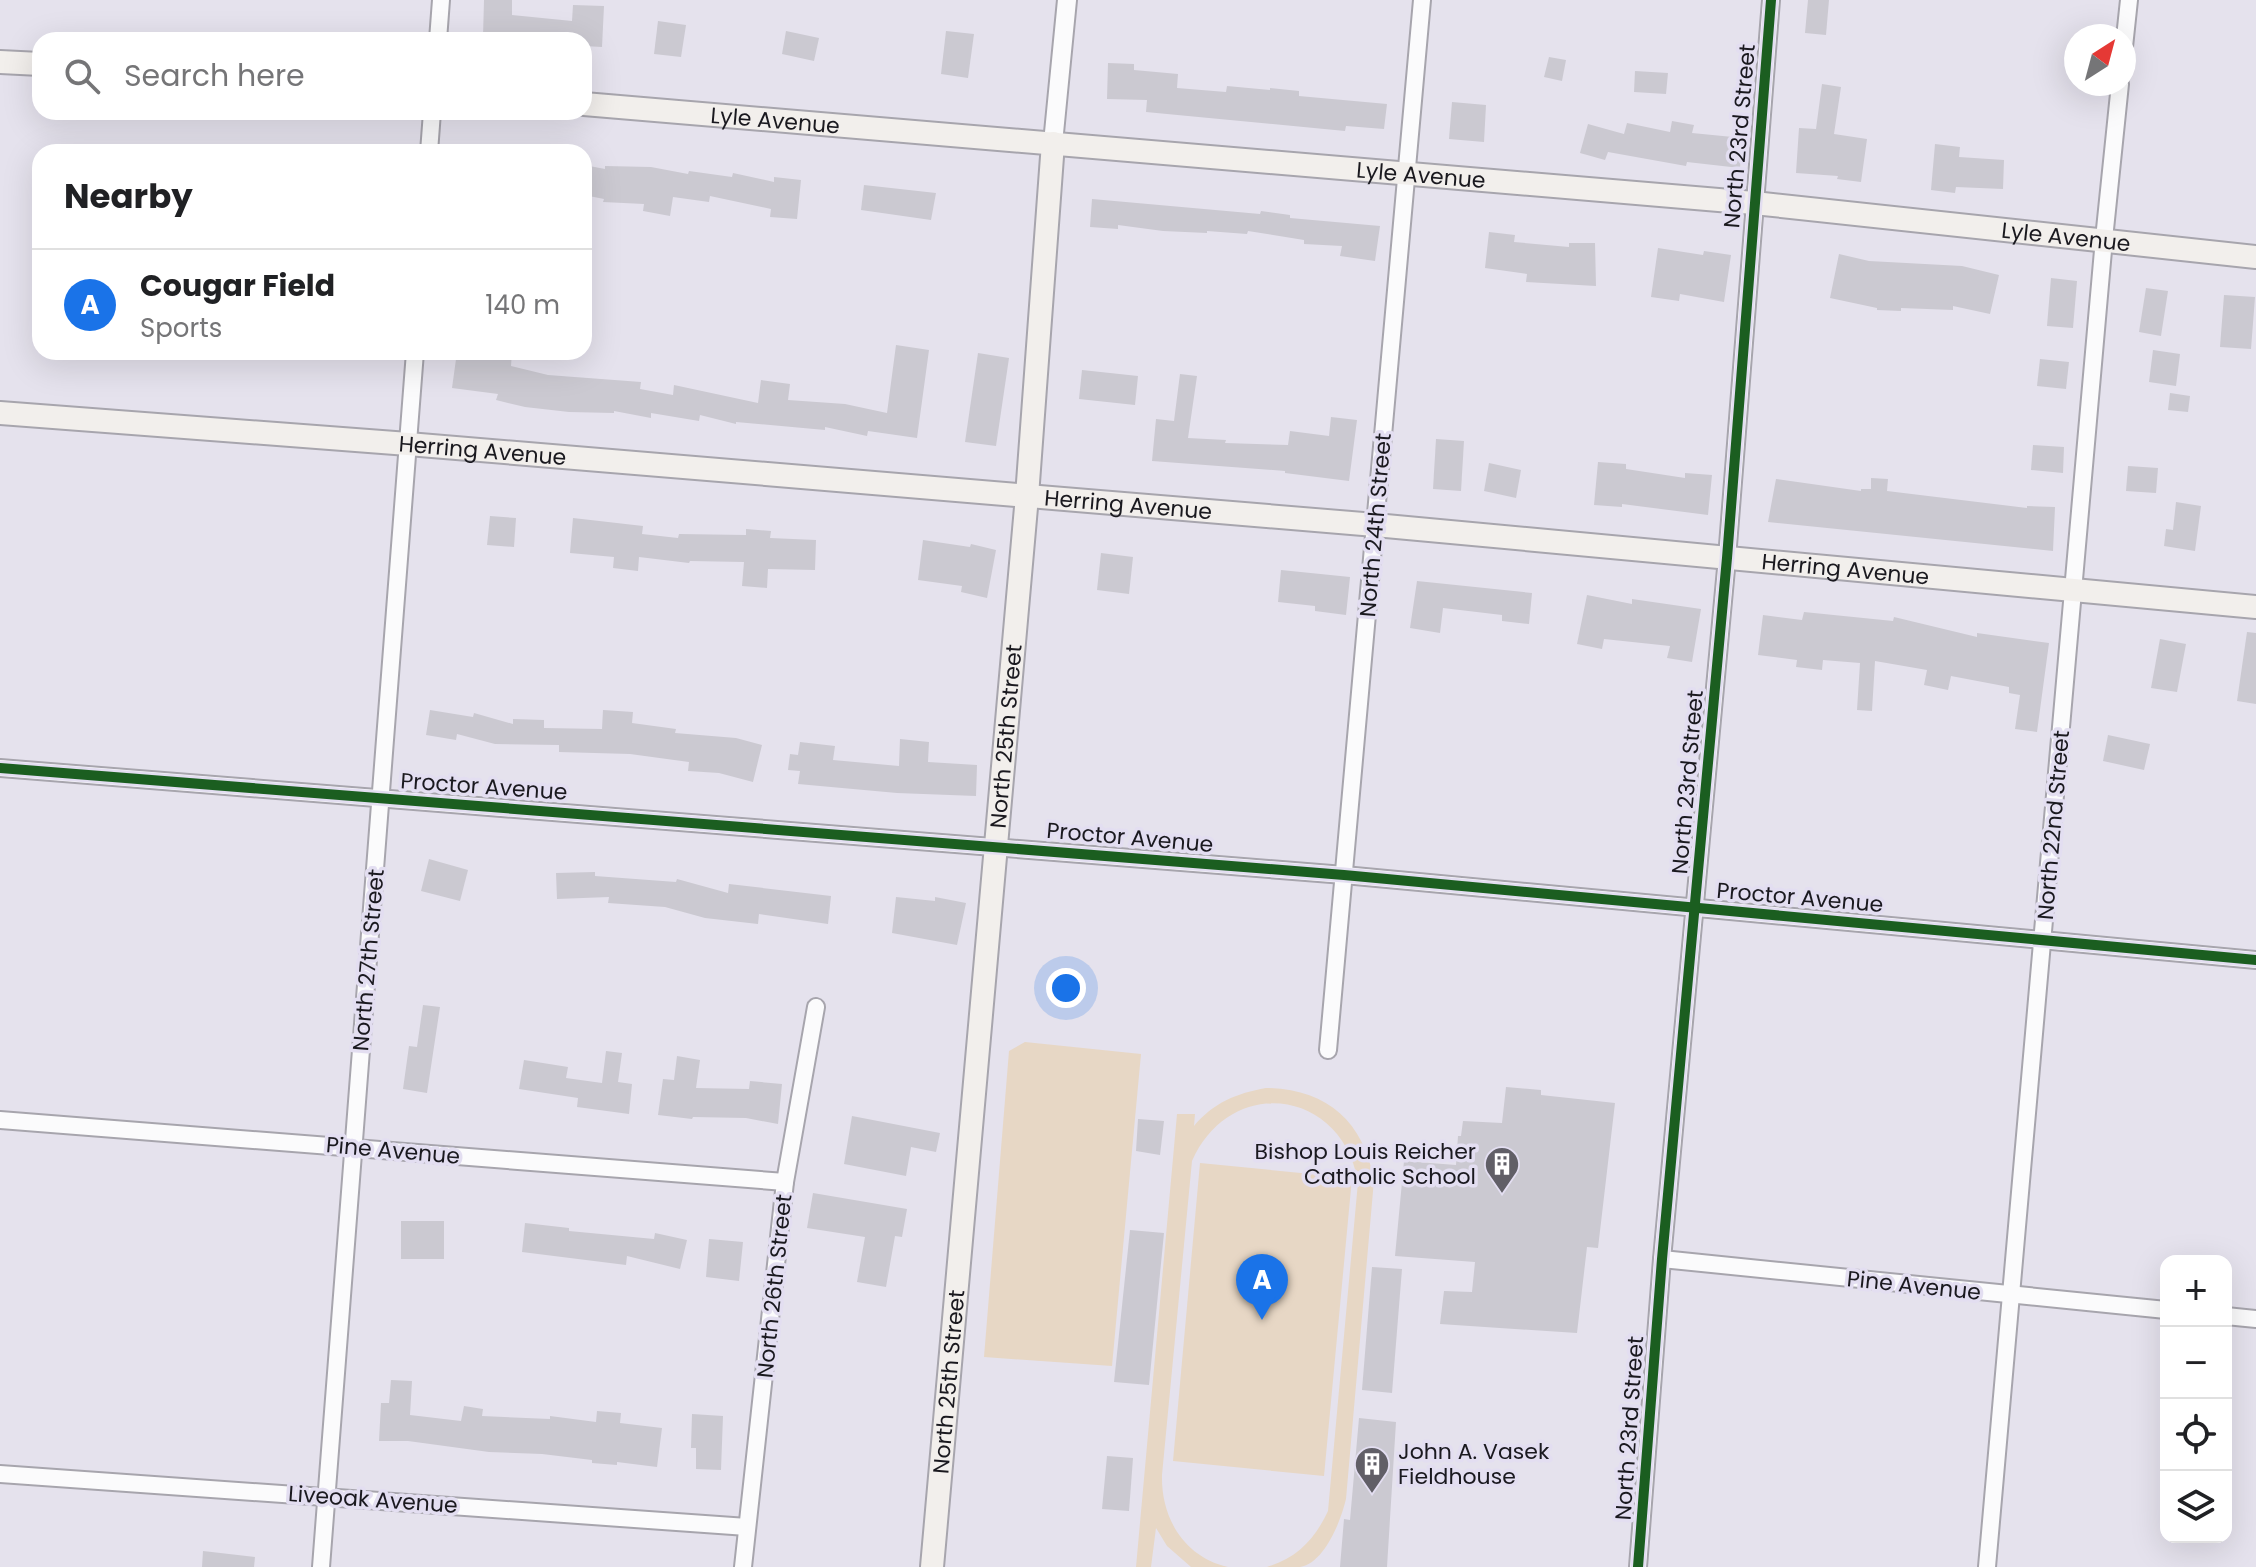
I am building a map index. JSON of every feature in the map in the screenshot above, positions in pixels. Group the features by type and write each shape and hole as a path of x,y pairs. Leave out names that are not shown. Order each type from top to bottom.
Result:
{"main road":[{"path":"0,62 32,64"},
{"name":"Lyle Avenue","path":"592,105 1754,203 2256,257"},
{"name":"North 25th Street","path":"932,1567 1027,496 1053,143"},
{"name":"Herring Avenue","path":"0,413 1375,525 2256,607"}],"street":[{"path":"439,32 441,0"},
{"name":"North 25th Street","path":"1053,143 1067,0"},
{"name":"North 24th Street","path":"1328,1050 1422,0"},
{"name":"North 23rd Street","path":"1638,1567 1662,1259 1727,558 1771,0"},
{"path":"2126,24 2129,0"},
{"name":"North 22nd Street","path":"1987,1567 2119,96"},
{"path":"430,144 431,120"},
{"name":"North 27th Street","path":"321,1567 414,360"},
{"name":"Proctor Avenue","path":"0,768 1344,875 2256,960"},
{"name":"North 26th Street","path":"743,1567 785,1182 816,1007"},
{"name":"Pine Avenue","path":"0,1120 785,1182"},
{"name":"Pine Avenue","path":"1662,1259 2160,1309"},
{"path":"2232,1317 2256,1319"},
{"name":"Liveoak Avenue","path":"0,1474 747,1527"}],"shaded area":[{"path":"1025,1042 1141,1054 1112,1366 984,1357 1009,1051"},
{"path":"1266,1088 1307,1094 1339,1112 1361,1141 1374,1180 1346,1499 1336,1529 1317,1558 1300,1567 1267,1567 1304,1546 1328,1511 1358,1182 1348,1151 1331,1127 1309,1112 1284,1104 1257,1105 1232,1114 1210,1133 1192,1161 1162,1475 1166,1506 1178,1533 1199,1554 1228,1567 1191,1567 1167,1546 1156,1528 1151,1567 1136,1567 1177,1114 1195,1114 1194,1126 1226,1100"},
{"path":"1200,1163 1352,1178 1324,1476 1173,1461"}],"building":[{"path":"484,0 512,0 512,15 572,21 573,5 604,6 602,47 592,46 592,32 483,32"},
{"path":"1808,0 1829,0 1826,35 1805,33"},
{"path":"658,21 686,25 681,57 654,54"},
{"path":"786,31 819,38 814,61 782,54"},
{"path":"946,31 974,34 968,78 941,74"},
{"path":"1549,57 1566,60 1562,81 1544,77"},
{"path":"1108,63 1134,64 1134,70 1178,74 1177,88 1226,92 1227,86 1270,88 1299,91 1299,96 1387,104 1384,129 1346,126 1345,131 1146,112 1147,100 1107,99"},
{"path":"1635,71 1668,73 1666,94 1634,92"},
{"path":"1822,84 1841,87 1834,134 1867,139 1861,182 1837,179 1838,176 1796,173 1799,128 1816,129"},
{"path":"1452,102 1486,105 1484,142 1449,139"},
{"path":"1672,121 1694,125 1692,133 1743,138 1740,168 1687,162 1686,166 1608,152 1605,160 1580,153 1588,124 1624,134 1627,123 1670,132"},
{"path":"1935,144 1960,147 1959,157 2004,160 2003,189 1956,187 1955,193 1931,190"},
{"path":"592,167 651,167 688,174 689,171 732,177 733,173 774,182 774,177 801,180 797,219 770,217 771,209 710,196 709,202 673,197 670,216 643,211 644,204 603,202 604,199 592,197"},
{"path":"864,185 936,193 931,220 861,210"},
{"path":"1092,199 1260,214 1261,211 1290,215 1290,218 1380,226 1375,261 1340,256 1342,246 1304,244 1304,240 1248,231 1247,234 1207,233 1118,225 1118,229 1090,227"},
{"path":"1489,232 1515,235 1514,242 1569,247 1569,243 1595,243 1596,286 1526,282 1527,274 1485,268"},
{"path":"1658,248 1703,255 1704,251 1731,255 1724,302 1680,294 1679,301 1651,297"},
{"path":"1839,254 1869,261 1962,266 1999,275 1990,314 1953,306 1953,310 1877,310 1830,298"},
{"path":"2051,278 2077,281 2073,328 2047,326"},
{"path":"2146,288 2168,291 2161,336 2139,332"},
{"path":"2224,295 2255,297 2251,349 2220,347"},
{"path":"896,345 929,350 917,438 868,431 867,436 825,427 825,430 736,424 700,415 699,421 651,413 651,418 614,411 569,412 525,407 496,400 498,394 452,388 456,360 511,360 511,366 548,375 641,382 640,389 673,395 674,385 758,403 761,380 790,384 788,400 845,404 887,413"},
{"path":"2153,350 2180,354 2176,386 2149,382"},
{"path":"978,353 1009,358 996,446 965,442"},
{"path":"2040,359 2069,362 2066,389 2037,386"},
{"path":"1082,370 1138,376 1135,405 1079,399"},
{"path":"1180,374 1197,376 1188,438 1226,440 1225,443 1288,445 1290,431 1329,436 1331,417 1357,420 1349,481 1285,471 1152,461 1156,419 1174,421"},
{"path":"2170,393 2190,396 2188,412 2168,410"},
{"path":"1436,439 1464,441 1461,491 1433,489"},
{"path":"2033,445 2064,447 2063,473 2031,470"},
{"path":"1598,462 1626,464 1626,469 1685,478 1685,473 1712,475 1708,515 1622,504 1622,507 1594,505"},
{"path":"1489,463 1521,470 1516,498 1484,491"},
{"path":"2128,466 2158,468 2156,493 2126,491"},
{"path":"1871,478 1888,479 1887,491 2027,508 2055,507 2053,551 1768,522 1776,479 1861,491 1871,489"},
{"path":"2176,502 2201,506 2195,551 2164,546 2166,529 2173,530"},
{"path":"490,516 516,518 514,547 487,545"},
{"path":"573,518 643,526 642,534 678,538 679,534 746,535 746,529 771,531 770,538 816,540 815,570 768,569 767,588 742,586 744,562 689,563 639,557 638,571 613,568 614,557 570,553"},
{"path":"923,540 970,547 971,544 996,550 987,598 961,592 962,586 918,580"},
{"path":"1101,553 1133,557 1129,594 1097,590"},
{"path":"1281,570 1350,577 1346,615 1315,611 1315,606 1278,602"},
{"path":"1417,581 1532,593 1529,624 1502,621 1502,615 1443,608 1440,633 1410,628"},
{"path":"1587,595 1632,604 1632,599 1701,609 1692,662 1667,658 1670,646 1604,639 1602,649 1577,644"},
{"path":"1804,612 1893,621 1894,617 1977,637 1977,633 2049,643 2037,732 2015,729 2020,695 2009,693 2009,687 1951,676 1948,690 1924,685 1927,670 1875,661 1872,711 1857,710 1860,663 1823,660 1822,670 1796,667 1797,660 1758,655 1763,615 1802,620"},
{"path":"2247,632 2256,633 2256,704 2237,701"},
{"path":"2160,639 2186,644 2177,692 2151,688"},
{"path":"430,710 473,717 474,713 513,724 513,719 544,720 544,728 602,729 603,710 633,712 632,723 676,729 675,733 736,738 762,745 753,782 719,773 688,771 689,762 630,754 559,752 559,745 495,744 457,734 456,740 426,735"},
{"path":"2108,735 2150,744 2144,770 2103,761"},
{"path":"900,739 929,742 928,762 977,765 976,796 798,784 800,771 788,770 790,754 798,755 800,742 835,746 833,760 899,766"},
{"path":"429,859 468,870 460,901 421,891"},
{"path":"595,872 595,876 676,882 677,879 728,893 729,884 831,896 828,924 759,914 758,924 705,918 665,907 608,903 609,897 557,899 556,873"},
{"path":"896,897 935,901 935,897 966,903 957,945 892,933"},
{"path":"423,1005 440,1007 427,1093 403,1089 409,1046 417,1047"},
{"path":"606,1051 622,1053 618,1082 632,1084 629,1114 577,1107 578,1098 519,1089 524,1060 568,1067 566,1078 602,1083"},
{"path":"677,1056 700,1060 696,1088 749,1089 750,1081 782,1084 778,1124 746,1118 692,1119 658,1115 663,1079 674,1080"},
{"name":"Bishop Louis Reicher Catholic School","path":"1506,1087 1541,1090 1541,1095 1615,1103 1598,1248 1587,1247 1577,1333 1440,1324 1444,1291 1472,1292 1475,1262 1395,1256 1404,1161 1456,1165 1458,1136 1461,1136 1463,1121 1502,1123"},
{"path":"852,1116 940,1133 936,1152 911,1147 906,1176 844,1164"},
{"path":"1138,1119 1164,1121 1160,1155 1136,1151"},
{"path":"813,1193 907,1209 902,1237 895,1236 886,1287 857,1282 865,1237 807,1228"},
{"path":"401,1221 444,1221 444,1259 401,1259"},
{"path":"525,1223 569,1228 569,1231 654,1239 655,1233 687,1240 680,1269 627,1256 626,1265 522,1252"},
{"path":"1130,1230 1164,1233 1149,1385 1114,1382"},
{"path":"709,1239 743,1242 739,1281 706,1277"},
{"path":"1372,1267 1402,1269 1392,1393 1362,1390"},
{"path":"391,1380 412,1381 410,1415 461,1421 464,1406 483,1409 482,1416 550,1419 550,1416 596,1422 597,1411 621,1413 620,1423 662,1428 657,1467 617,1462 617,1465 592,1463 592,1460 542,1454 489,1452 408,1441 379,1441 381,1403 389,1403"},
{"path":"692,1414 723,1416 721,1470 696,1469 696,1448 691,1448"},
{"name":"John A. Vasek Fieldhouse","path":"1359,1418 1396,1422 1387,1567 1340,1567 1344,1519 1350,1520"},
{"path":"1107,1456 1133,1458 1129,1511 1102,1509"},
{"path":"203,1551 255,1557 254,1567 202,1567"}],"cycle path":[{"path":"1638,1567 1662,1259 1727,558 1771,0"},
{"path":"0,768 1344,875 2256,960"}],"place":[{"name":"Bishop Louis Reicher Catholic School","path":"1502,1195"},
{"name":"Cougar Field","path":"1262,1320"},
{"name":"John A. Vasek Fieldhouse","path":"1372,1495"}]}
